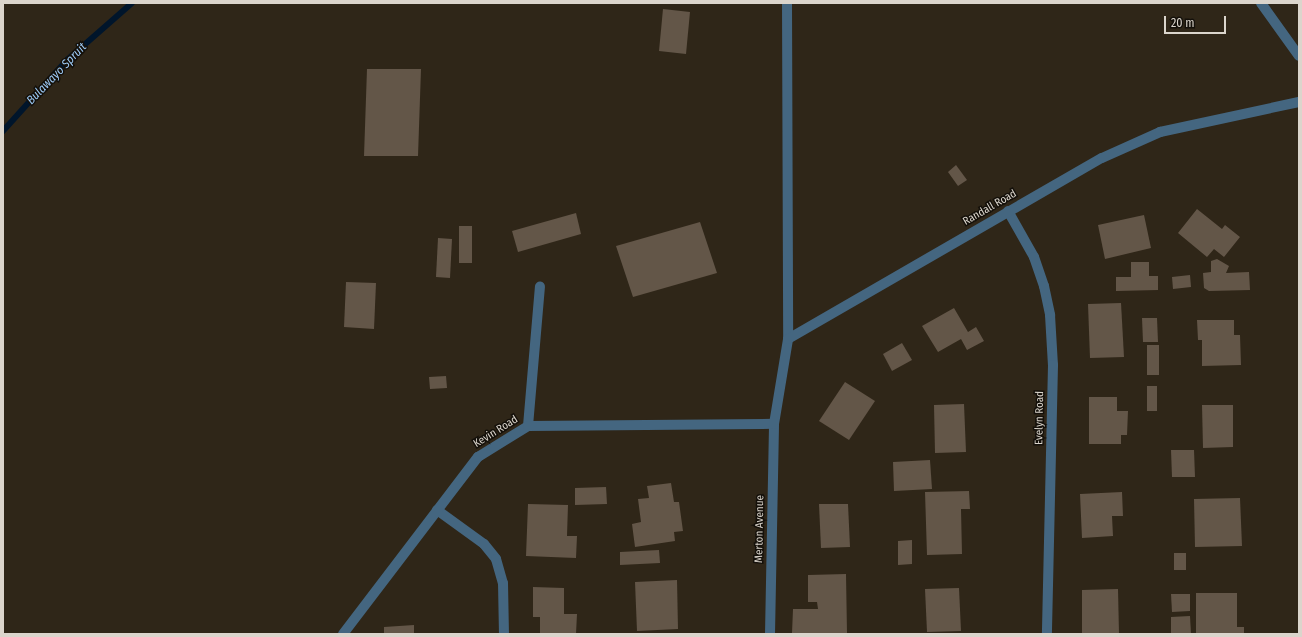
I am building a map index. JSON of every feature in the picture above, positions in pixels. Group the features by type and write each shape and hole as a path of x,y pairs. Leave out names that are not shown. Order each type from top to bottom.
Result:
{"street":[{"path":"774,424 788,339 787,3"},
{"path":"1261,3 1299,56"},
{"name":"Randall Road","path":"788,339 1102,158 1160,132 1299,102"},
{"name":"Evelyn Road","path":"1008,211 1034,257 1044,286 1050,315 1053,365 1047,634"},
{"path":"528,426 540,287"},
{"name":"Kevin Road","path":"343,634 478,458 528,426 774,424"},
{"name":"Merton Avenue","path":"770,634 774,424"},
{"path":"437,510 484,544 496,559 503,583 504,634"}],"building":[{"path":"663,9 690,12 686,54 659,51"},
{"path":"367,69 421,69 418,156 364,156"},
{"path":"956,165 967,180 958,186 948,172"},
{"path":"1197,209 1222,229 1225,225 1240,237 1224,257 1214,249 1207,257 1178,233"},
{"path":"576,213 581,234 518,252 512,231"},
{"path":"1144,215 1151,248 1105,259 1098,225"},
{"path":"700,222 717,273 633,297 616,246"},
{"path":"459,226 472,226 472,263 459,263"},
{"path":"438,238 452,239 450,278 436,277"},
{"path":"1217,259 1229,266 1226,273 1249,272 1250,290 1209,291 1204,288 1203,273 1211,272 1211,261"},
{"path":"1131,262 1149,262 1149,276 1158,276 1158,290 1116,291 1116,277 1131,277"},
{"path":"1190,275 1191,287 1173,289 1172,277"},
{"path":"346,282 376,283 374,329 344,327"},
{"path":"1121,303 1124,357 1090,358 1088,304"},
{"path":"954,308 968,332 976,327 984,341 967,350 961,339 938,352 922,326"},
{"path":"1142,318 1157,318 1158,342 1143,342"},
{"path":"1197,320 1234,320 1234,335 1240,335 1241,365 1202,366 1202,340 1198,340"},
{"path":"902,343 912,360 892,371 883,354"},
{"path":"1147,345 1159,345 1159,375 1147,375"},
{"path":"446,376 447,388 430,389 429,377"},
{"path":"845,382 875,401 849,440 819,421"},
{"path":"1147,386 1157,386 1157,411 1147,411"},
{"path":"1089,397 1117,397 1117,411 1128,411 1127,435 1121,435 1121,444 1089,444"},
{"path":"964,404 966,452 935,453 934,405"},
{"path":"1202,405 1233,405 1233,447 1203,448"},
{"path":"1171,450 1194,450 1195,477 1172,477"},
{"path":"930,460 932,489 894,491 893,462"},
{"path":"671,483 674,502 679,502 683,531 674,532 675,541 635,547 632,524 641,522 638,499 649,498 647,486"},
{"path":"606,487 607,504 575,505 575,488"},
{"path":"969,491 970,509 961,509 962,554 927,555 925,492"},
{"path":"1122,492 1123,516 1112,516 1113,536 1082,538 1080,494"},
{"path":"1240,498 1242,546 1195,547 1194,499"},
{"path":"528,504 568,505 567,536 577,536 576,558 526,556"},
{"path":"819,504 848,504 850,547 821,548"},
{"path":"912,540 912,564 898,565 898,541"},
{"path":"659,550 660,563 620,565 620,552"},
{"path":"1174,553 1186,553 1186,570 1174,570"},
{"path":"846,574 847,633 792,633 793,609 818,609 817,602 808,602 808,575"},
{"path":"677,580 678,629 637,631 635,582"},
{"path":"533,587 564,588 564,614 577,614 576,634 540,634 540,617 533,617"},
{"path":"959,588 961,631 927,632 925,589"},
{"path":"1118,589 1119,634 1082,634 1082,590"},
{"path":"1196,593 1237,593 1237,627 1244,627 1244,634 1196,634"},
{"path":"1171,594 1190,594 1190,611 1172,612"},
{"path":"1190,616 1191,634 1171,634 1171,617"},
{"path":"414,625 414,634 384,634 384,627"}],"waterway":[{"name":"Bulawayo Spruit","path":"3,131 67,60 132,3"}]}
